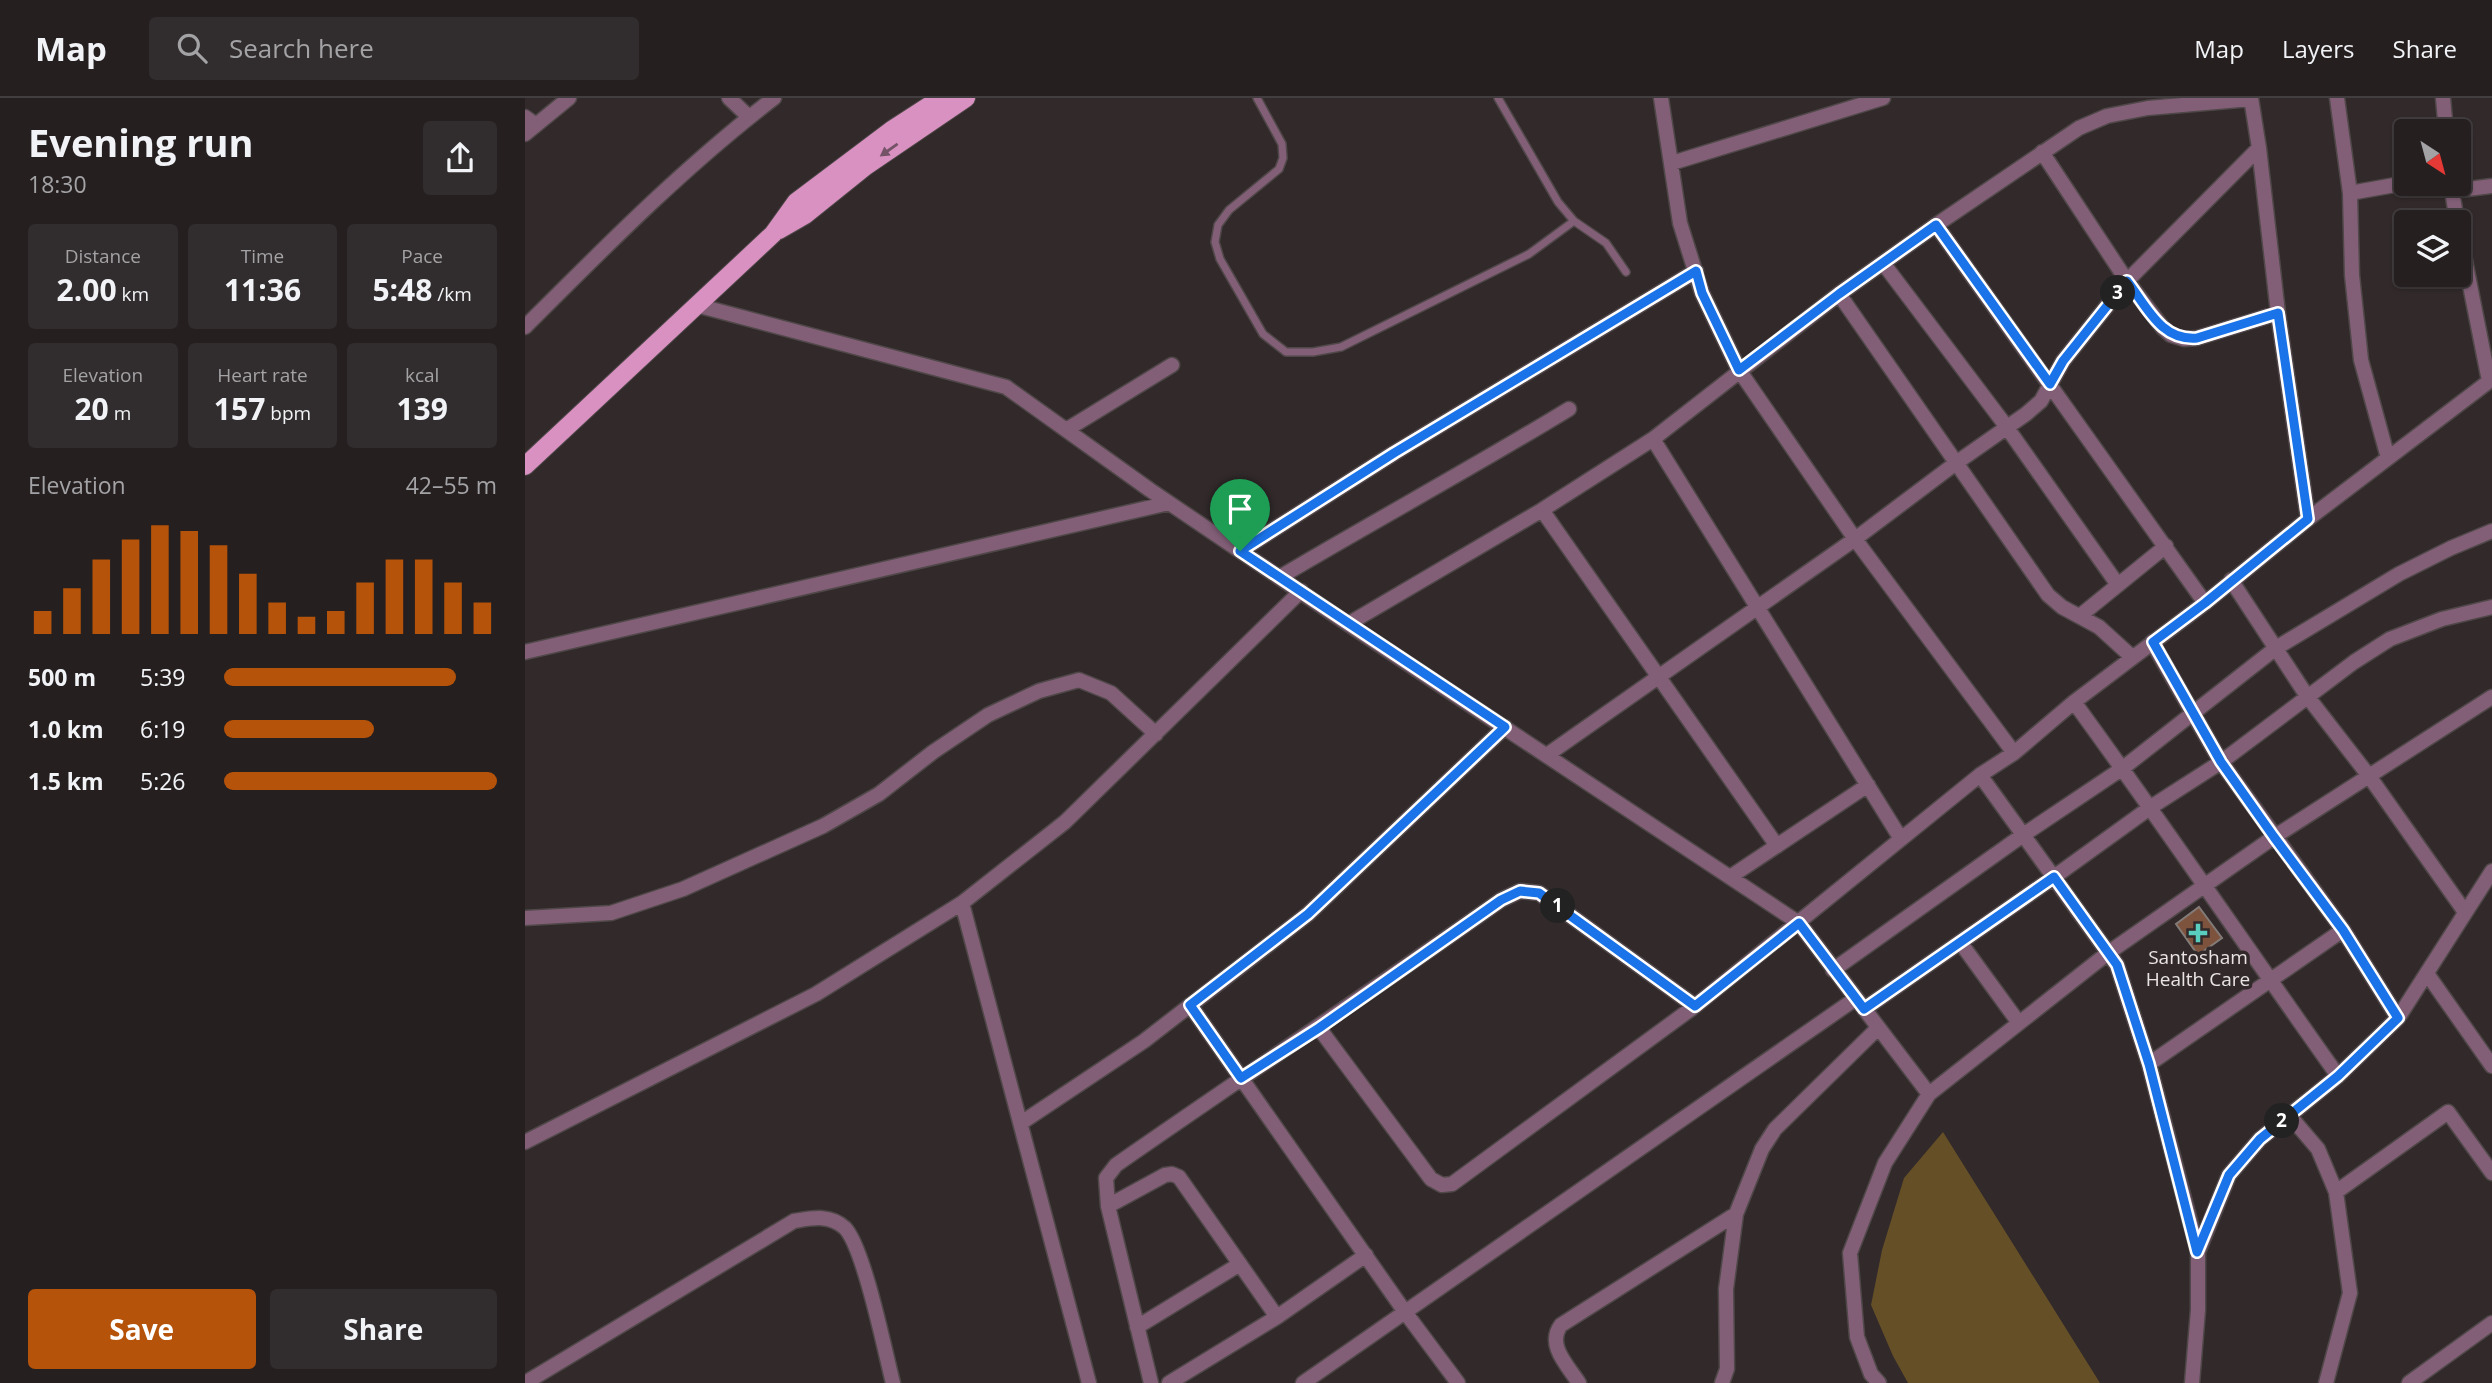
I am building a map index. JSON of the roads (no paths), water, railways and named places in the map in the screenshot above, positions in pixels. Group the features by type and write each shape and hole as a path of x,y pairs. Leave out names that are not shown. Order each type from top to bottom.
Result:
{"main road":[{"path":"525,466 772,234 796,202 893,129 941,98"},
{"path":"772,234 805,215 866,166 966,98"}],"street":[{"path":"529,125 569,98"},
{"path":"729,98 749,117"},
{"path":"525,327 615,237 749,117 774,98"},
{"path":"1661,98 1680,223 1702,293 1739,370 1855,539 2014,753"},
{"path":"1672,163 1882,98"},
{"path":"2337,98 2350,193 2352,275 2361,360 2388,458"},
{"path":"2443,98 2445,119"},
{"path":"1348,624 1542,510 1653,439 1839,294 2079,128 2107,116 2148,108 2251,99 2308,519"},
{"path":"1547,755 1855,539 2041,401 2063,361 2127,281 2259,148"},
{"path":"2042,152 2127,281 2171,335 2184,339 2197,338 2278,313"},
{"path":"2350,193 2394,185"},
{"path":"2471,187 2492,186"},
{"path":"1936,225 2205,603"},
{"path":"1883,263 2007,428 2118,585"},
{"path":"1240,551 1394,453 1696,271"},
{"path":"1319,1028 1431,1179 1442,1185 1452,1184 1463,1177 1695,1006 1980,775 2014,753 2074,702 2205,603 2308,519 2491,380 2471,286"},
{"path":"1839,294 2048,595 2062,607 2099,627 2132,657"},
{"path":"696,305 1006,387 1169,503 1348,624 1799,923 1929,1094"},
{"path":"1066,430 1172,365"},
{"path":"1280,577 1361,528 1484,461 1569,409"},
{"path":"1653,439 1901,839"},
{"path":"525,652 1169,503"},
{"path":"1542,510 1777,846"},
{"path":"1833,970 2023,835 2123,768 2276,648 2399,574 2492,531"},
{"path":"2081,615 2166,546"},
{"path":"2231,580 2307,696 2369,776 2465,912"},
{"path":"525,1143 817,994 962,903 1065,822 1301,591"},
{"path":"1303,1383 1859,1004 1960,942 2151,807 2221,762 2307,696 2390,639 2442,619 2492,607"},
{"path":"2153,642 2221,762 2343,930 2398,1018"},
{"path":"525,918 611,913 683,889 823,826 879,794 933,752 988,715 1039,691 1079,680 1111,693 1156,734"},
{"path":"1879,1383 1871,1374 1857,1337 1850,1253 1885,1163 1929,1094 2108,953 2274,837 2492,696"},
{"path":"2074,702 2151,807 2204,887 2338,1076"},
{"path":"1021,1123 1144,1041 1308,914 1505,727"},
{"path":"1980,775 2117,965 2149,1064 2197,1252 2198,1310 2192,1383"},
{"path":"1730,877 1868,785"},
{"path":"2197,1252 2229,1175 2260,1139 2338,1076 2398,1018 2428,975 2492,871"},
{"path":"1151,1383 1108,1206 1106,1178 1116,1165 1241,1078 1319,1028 1501,900 1520,891 1539,893 1695,1006"},
{"path":"962,903 1089,1383"},
{"path":"2149,1064 2343,930"},
{"path":"1960,942 2019,1023"},
{"path":"2428,975 2492,1065"},
{"path":"1190,1005 1405,1312 1458,1383"},
{"path":"1721,1383 1727,1369 1726,1289 1736,1214 1762,1149 1775,1129 1878,1028"},
{"path":"2336,1192 2448,1112 2492,1173"},
{"path":"2290,1115 2318,1149 2336,1192 2350,1293 2326,1383"},
{"path":"1108,1206 1165,1175 1173,1174 1179,1177 1277,1317"},
{"path":"1579,1383 1556,1348 1557,1332 1561,1325 1736,1214"},
{"path":"525,1383 794,1221 822,1216 844,1227 857,1247 893,1383"},
{"path":"1170,1383 1277,1317 1366,1255"},
{"path":"1137,1326 1240,1264"},
{"path":"2409,1383 2492,1323"}],"lane":[{"path":"1257,98 1282,144 1283,158 1279,169 1229,210 1217,225 1215,242 1220,259 1263,334 1286,352 1313,352 1341,347 1529,254 1574,221"},
{"path":"1498,98 1558,202 1574,221 1606,243 1626,272"}],"place":[{"name":"Santosham Health Care","path":"2198,933"}]}
